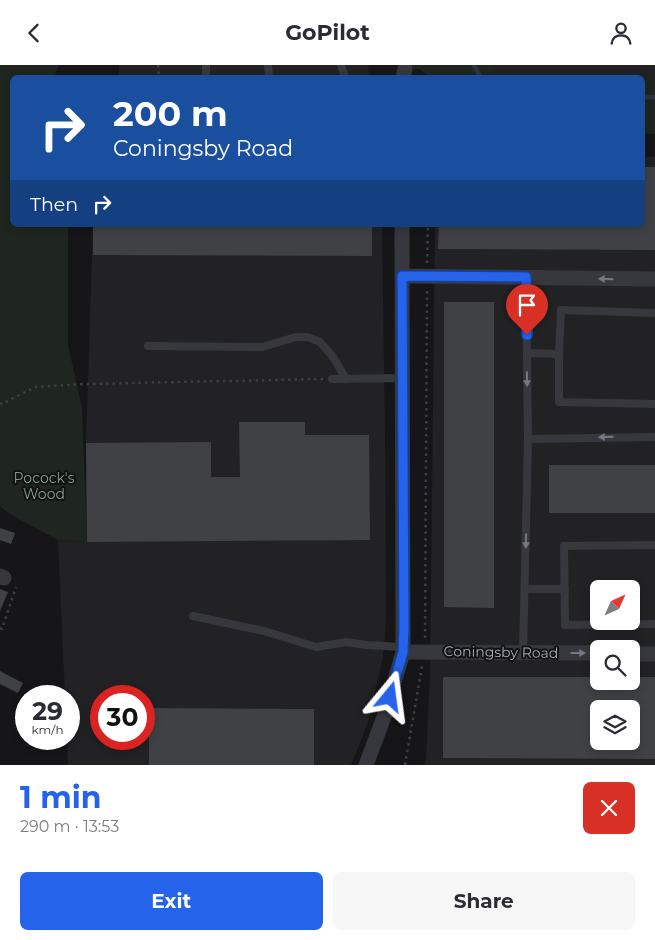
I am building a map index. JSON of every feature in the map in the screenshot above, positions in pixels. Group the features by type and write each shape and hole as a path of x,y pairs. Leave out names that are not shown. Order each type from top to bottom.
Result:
{"street":[{"path":"366,765 385,714 403,649 402,227"},
{"path":"402,276 655,279"},
{"name":"Coningsby Road","path":"403,649 590,653"},
{"path":"640,653 655,654"}],"lane":[{"path":"523,653 528,439 526,277"},
{"path":"655,313 561,310 559,354 559,402 655,404"},
{"path":"148,346 262,347 296,337 308,337 320,343 333,357 346,379"},
{"path":"527,353 559,354"},
{"path":"332,379 402,377"},
{"path":"528,439 655,437"},
{"path":"655,545 564,546 565,625 655,624"},
{"path":"525,589 565,589"},
{"path":"193,616 264,631 316,647 346,642 403,649"}],"path":[{"path":"427,260 428,227"},
{"path":"425,636 426,307"},
{"path":"0,403 2,404 36,387 85,384 332,379"},
{"path":"0,628 2,629 18,583 2,577"},
{"path":"405,765 421,671"}],"shaded area":[{"path":"119,65 368,65 369,75 119,75"},
{"path":"493,65 655,65 655,80 645,80 645,75 497,75"},
{"path":"645,157 655,157 655,765 424,765 426,759 430,674 435,227 645,227"},
{"path":"93,227 382,227 386,617 383,657 367,725 351,765 68,765 67,750 80,750 80,685 65,685 58,540 87,542 86,443"}],"green space":[{"name":"Pocock's Wood","path":"0,65 59,65 55,75 10,75 10,227 68,227 68,345 82,408 87,542 58,540 8,513 0,506"},
{"path":"402,65 493,65 497,75 427,75 419,69 405,69"},
{"path":"645,80 655,80 655,134 645,133"}],"building":[{"path":"645,167 655,167 655,250 438,249 439,227 645,227"},
{"path":"93,227 372,227 372,256 93,255"},
{"path":"444,302 494,302 494,608 444,607"},
{"path":"239,422 305,422 305,435 369,435 370,540 87,542 86,443 211,442 211,477 240,477"},
{"path":"549,465 655,465 655,513 549,513"},
{"path":"0,528 15,533 11,544 0,540"},
{"path":"0,589 8,592 0,611"},
{"path":"0,671 23,683 22,685 15,685 15,692 0,684"},
{"path":"443,677 590,677 590,690 640,690 640,677 655,677 655,759 443,758"},
{"path":"155,708 314,709 314,765 149,765 149,750 155,750"}],"waterway":[{"path":"474,65 479,75"},
{"path":"645,97 655,97"}],"route":[{"path":"390,697 403,652 404,628 402,276 526,277 527,335"}]}
